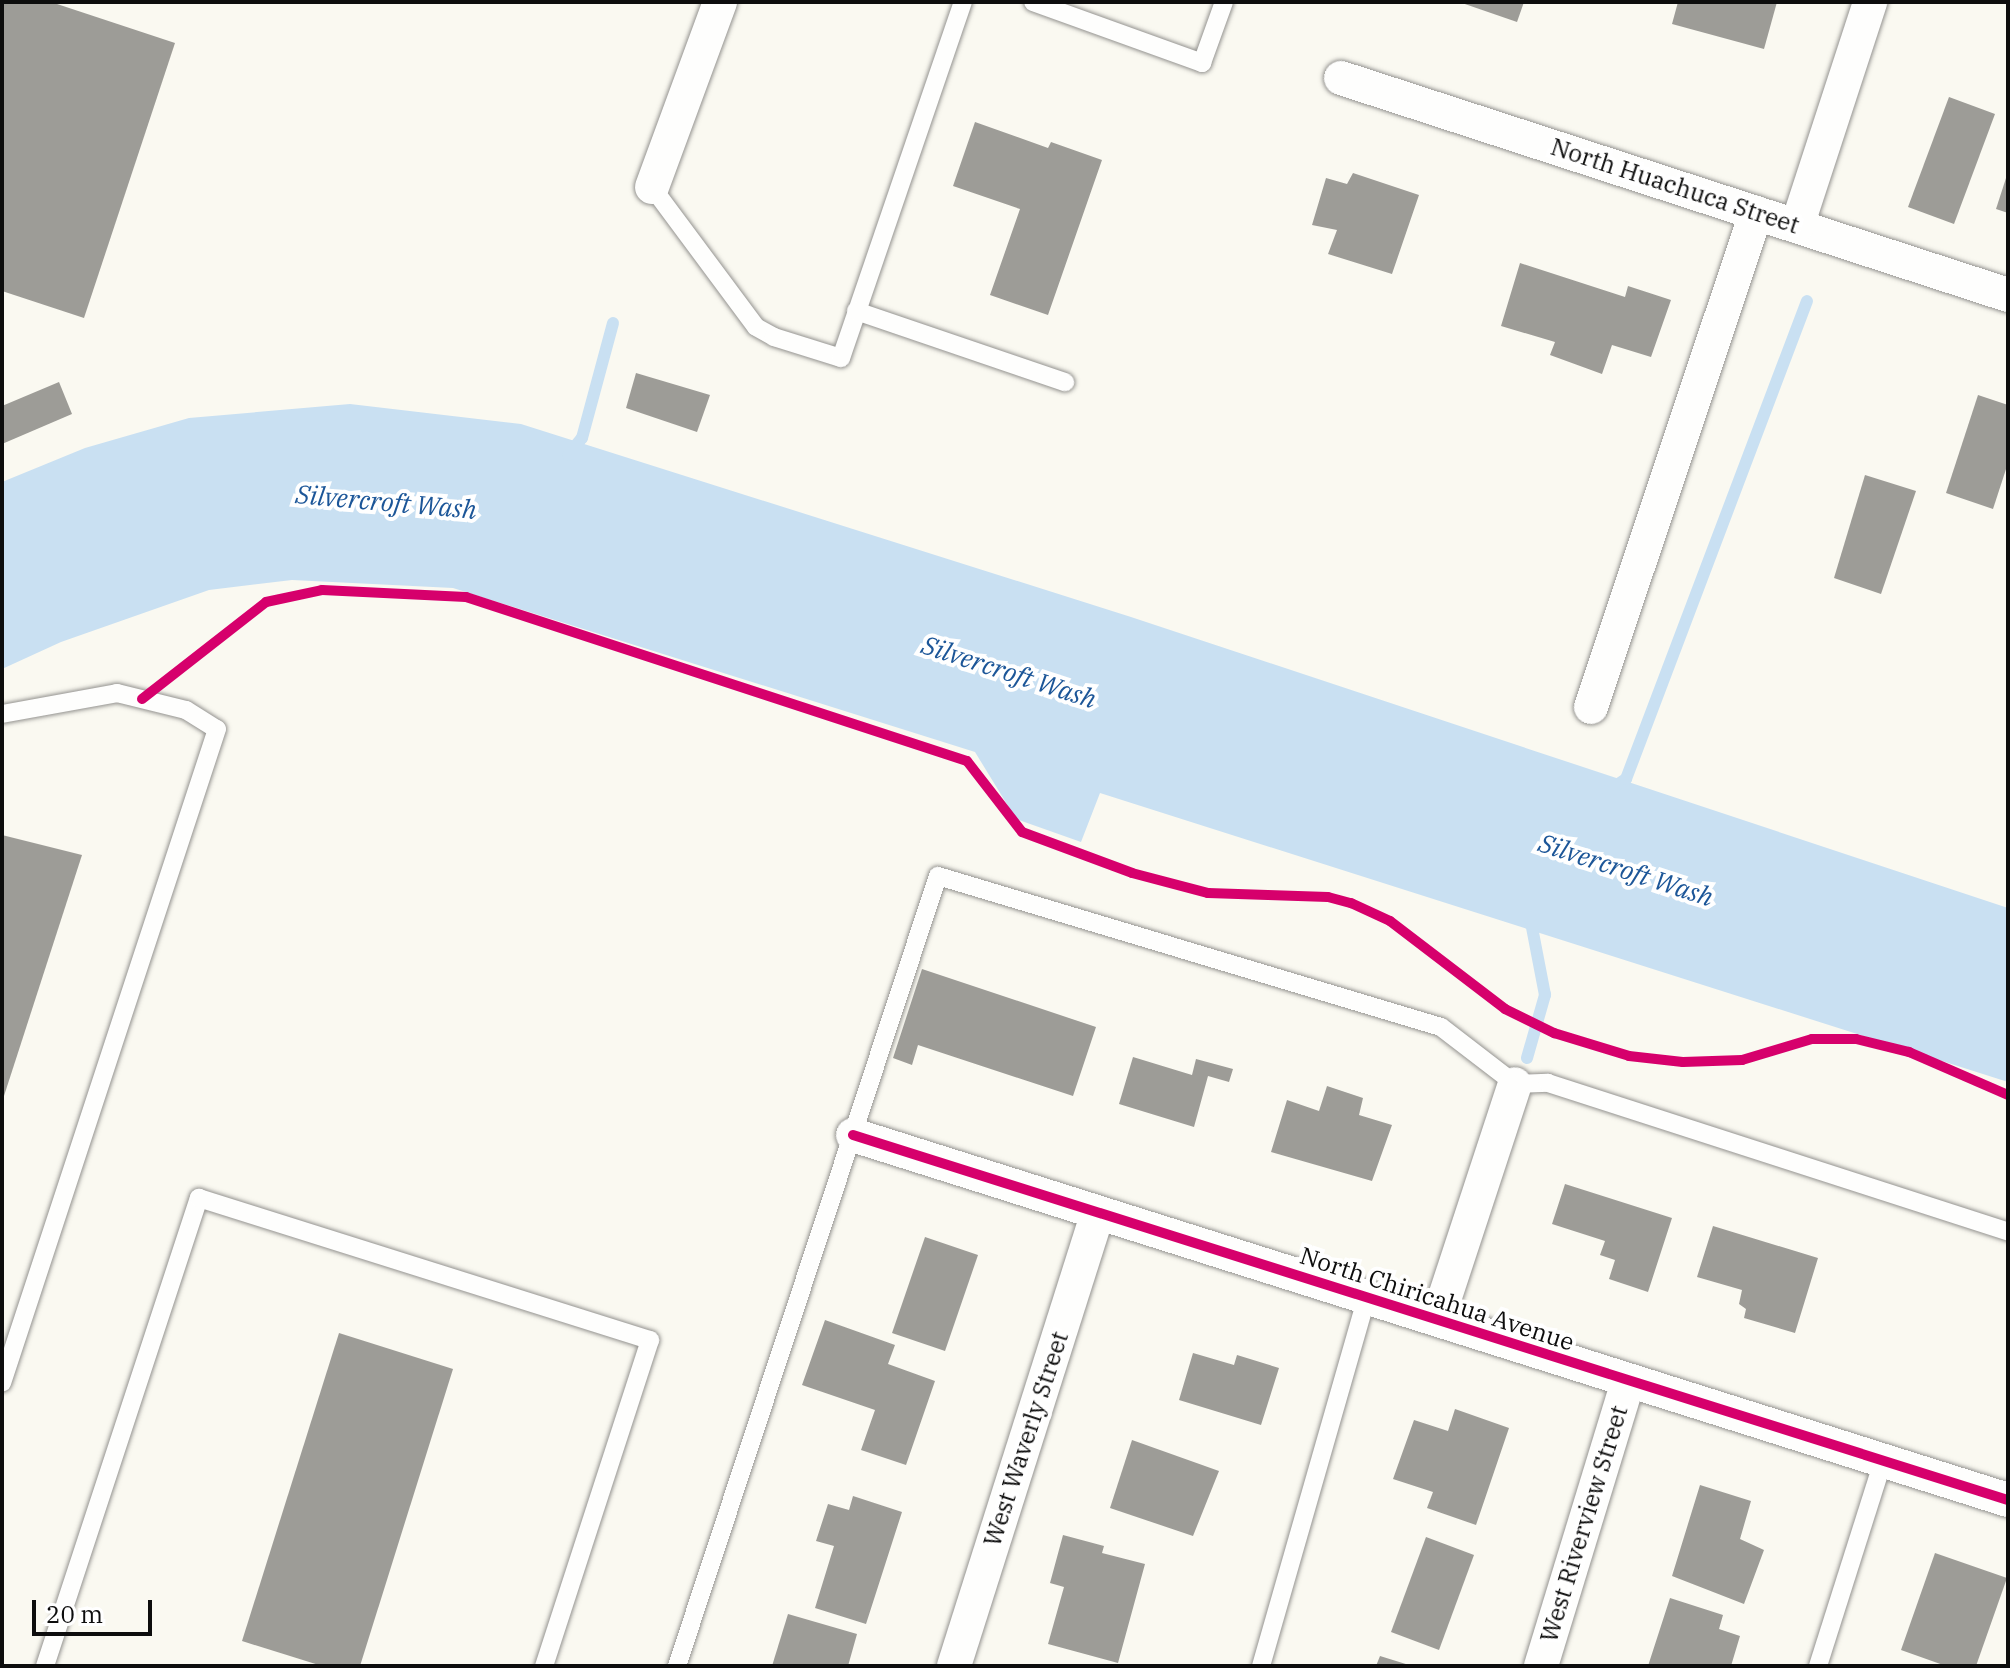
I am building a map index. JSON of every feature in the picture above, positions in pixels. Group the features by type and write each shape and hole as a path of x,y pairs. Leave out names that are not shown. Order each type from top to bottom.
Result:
{"street":[{"path":"652,187 720,2"},
{"path":"1797,226 1870,2"},
{"name":"North Huachuca Street","path":"1341,78 2008,295"},
{"path":"1591,707 1756,213"},
{"path":"1438,1318 1515,1084"},
{"name":"North Chiricahua Avenue","path":"853,1135 2008,1500"},
{"name":"West Waverly Street","path":"954,1666 1098,1213"},
{"name":"West Riverview Street","path":"1541,1666 1628,1382"}],"lane":[{"path":"652,187 756,327 774,337 841,358 963,2"},
{"path":"1033,2 1202,63 1224,2"},
{"path":"856,311 1065,382"},
{"path":"2,714 117,693 186,710 217,729 2,1383"},
{"path":"677,1666 938,876 1441,1027 1515,1084 1548,1083 2008,1232"},
{"path":"45,1666 199,1198 650,1340 544,1666"},
{"path":"1261,1666 1367,1296"},
{"path":"1818,1666 1883,1461"}],"water":[{"name":"Silvercroft Wash","path":"350,404 521,424 1131,617 2008,908 2008,1082 1100,793 1081,842 1016,819 975,752 453,588 292,580 209,590 61,642 2,669 2,482 85,448 189,418"}],"building":[{"path":"2,2 51,2 175,43 84,318 2,291"},
{"path":"1459,2 1524,2 1517,22"},
{"path":"1678,2 1777,2 1764,49 1672,24"},
{"path":"1949,97 1995,114 1954,224 1908,207"},
{"path":"975,122 1048,148 1051,142 1102,160 1048,315 990,295 1020,209 953,186"},
{"path":"1353,173 1419,195 1392,274 1328,254 1337,230 1312,225 1326,178 1347,184"},
{"path":"2008,175 2008,213 1996,209"},
{"path":"1520,263 1625,297 1628,286 1671,300 1651,357 1612,345 1602,374 1550,355 1555,342 1501,326"},
{"path":"636,373 710,395 697,432 626,408"},
{"path":"59,382 72,414 2,444 2,406"},
{"path":"1978,395 2008,405 2008,463 1993,509 1946,493"},
{"path":"1865,475 1916,491 1881,594 1834,578"},
{"path":"2,835 82,855 3,1099 2,1099"},
{"path":"922,969 1096,1027 1073,1096 918,1045 912,1065 893,1058"},
{"path":"1133,1057 1192,1075 1196,1059 1233,1069 1229,1082 1208,1076 1194,1127 1119,1104"},
{"path":"1327,1086 1363,1098 1359,1115 1392,1125 1372,1181 1271,1152 1287,1100 1319,1111"},
{"path":"1565,1184 1672,1218 1648,1292 1609,1279 1615,1260 1600,1255 1605,1241 1552,1224"},
{"path":"1713,1226 1818,1258 1795,1333 1744,1318 1746,1309 1739,1304 1742,1290 1697,1277"},
{"path":"925,1237 978,1255 945,1351 892,1333"},
{"path":"825,1320 895,1345 888,1364 935,1381 906,1465 861,1450 875,1410 802,1385"},
{"path":"339,1333 453,1369 360,1666 322,1666 242,1641"},
{"path":"1193,1353 1234,1365 1237,1355 1279,1368 1261,1425 1179,1400"},
{"path":"1455,1409 1509,1428 1476,1525 1427,1508 1433,1492 1393,1479 1414,1420 1448,1431"},
{"path":"1132,1440 1219,1471 1193,1536 1110,1508"},
{"path":"1700,1485 1751,1501 1740,1539 1764,1550 1744,1604 1672,1576"},
{"path":"853,1496 902,1512 866,1624 815,1608 834,1546 816,1541 828,1504 849,1510"},
{"path":"1063,1535 1104,1546 1102,1553 1145,1564 1118,1663 1048,1644 1064,1587 1050,1583"},
{"path":"1426,1537 1474,1555 1439,1650 1391,1632"},
{"path":"1935,1553 2007,1578 1976,1666 1946,1666 1901,1650"},
{"path":"1670,1598 1723,1615 1719,1629 1740,1636 1731,1666 1648,1666"},
{"path":"788,1614 857,1634 848,1666 772,1666"},
{"path":"1380,1656 1409,1665 1409,1666 1376,1666"}],"waterway":[{"path":"1608,791 1626,779 1807,301"},
{"path":"568,455 582,438 613,323"},
{"path":"1527,1058 1545,995 1530,917"}],"cycle path":[{"path":"142,699 266,602 322,590 466,597 967,761 1022,832 1132,873 1208,893 1328,897 1351,903 1390,921 1505,1009 1554,1033 1629,1056 1683,1062 1742,1060 1812,1039 1856,1039 1909,1052 2008,1095"},
{"path":"853,1135 2008,1500"}]}
